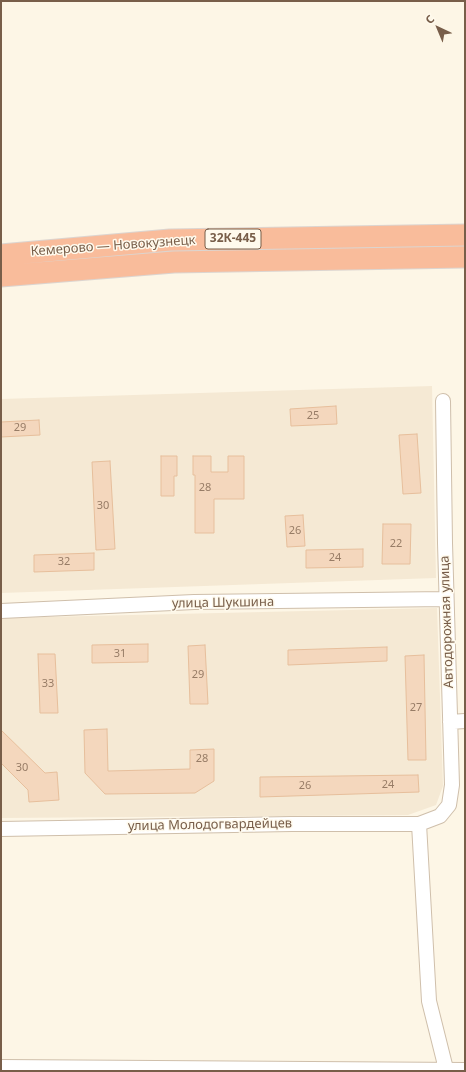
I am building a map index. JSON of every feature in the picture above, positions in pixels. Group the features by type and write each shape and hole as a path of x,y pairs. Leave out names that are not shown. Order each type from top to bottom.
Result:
{"highway":[{"name":"Кемерово — Новокузнецк","path":"1,254 170,240 465,235"},
{"name":"Кемерово — Новокузнецк","path":"1,276 174,262 465,257"}],"street":[{"name":"Автодорожная улица","path":"418,824 440,816 449,805 451,799 446,599 444,401"},
{"name":"улица Шукшина","path":"1,611 194,602 446,599"},
{"path":"450,722 465,721"},
{"name":"улица Молодогвардейцев","path":"1,829 292,824 418,824"},
{"path":"418,824 429,1001 446,1069"},
{"path":"1,1067 465,1070"}],"shaded area":[{"path":"432,386 436,578 1,593 1,399"},
{"path":"437,608 443,786 436,805 408,815 1,818 1,618"}],"building":[{"path":"336,406 337,424 291,426 290,409"},
{"path":"39,420 40,435 1,437 1,422"},
{"path":"417,434 421,493 403,494 399,435"},
{"path":"161,456 177,456 177,476 174,476 174,496 161,496"},
{"path":"193,456 211,456 211,472 228,472 228,456 244,456 244,499 214,499 214,533 195,533 195,475 193,475"},
{"path":"110,461 115,549 96,550 92,462"},
{"path":"303,515 305,546 287,547 285,516"},
{"path":"383,524 411,524 410,564 382,564"},
{"path":"363,549 363,567 306,568 306,550"},
{"path":"94,553 94,570 34,572 34,555"},
{"path":"148,644 148,662 92,663 92,645"},
{"path":"205,645 208,704 190,704 188,646"},
{"path":"387,647 387,661 288,665 288,650"},
{"path":"38,654 55,654 58,713 40,713"},
{"path":"424,655 426,760 408,760 405,656"},
{"path":"107,729 108,771 190,769 190,750 214,749 214,781 195,793 105,794 85,773 84,730"},
{"path":"1,730 45,773 57,772 59,800 29,802 28,790 1,763"},
{"path":"418,775 419,792 260,797 260,777"}]}
